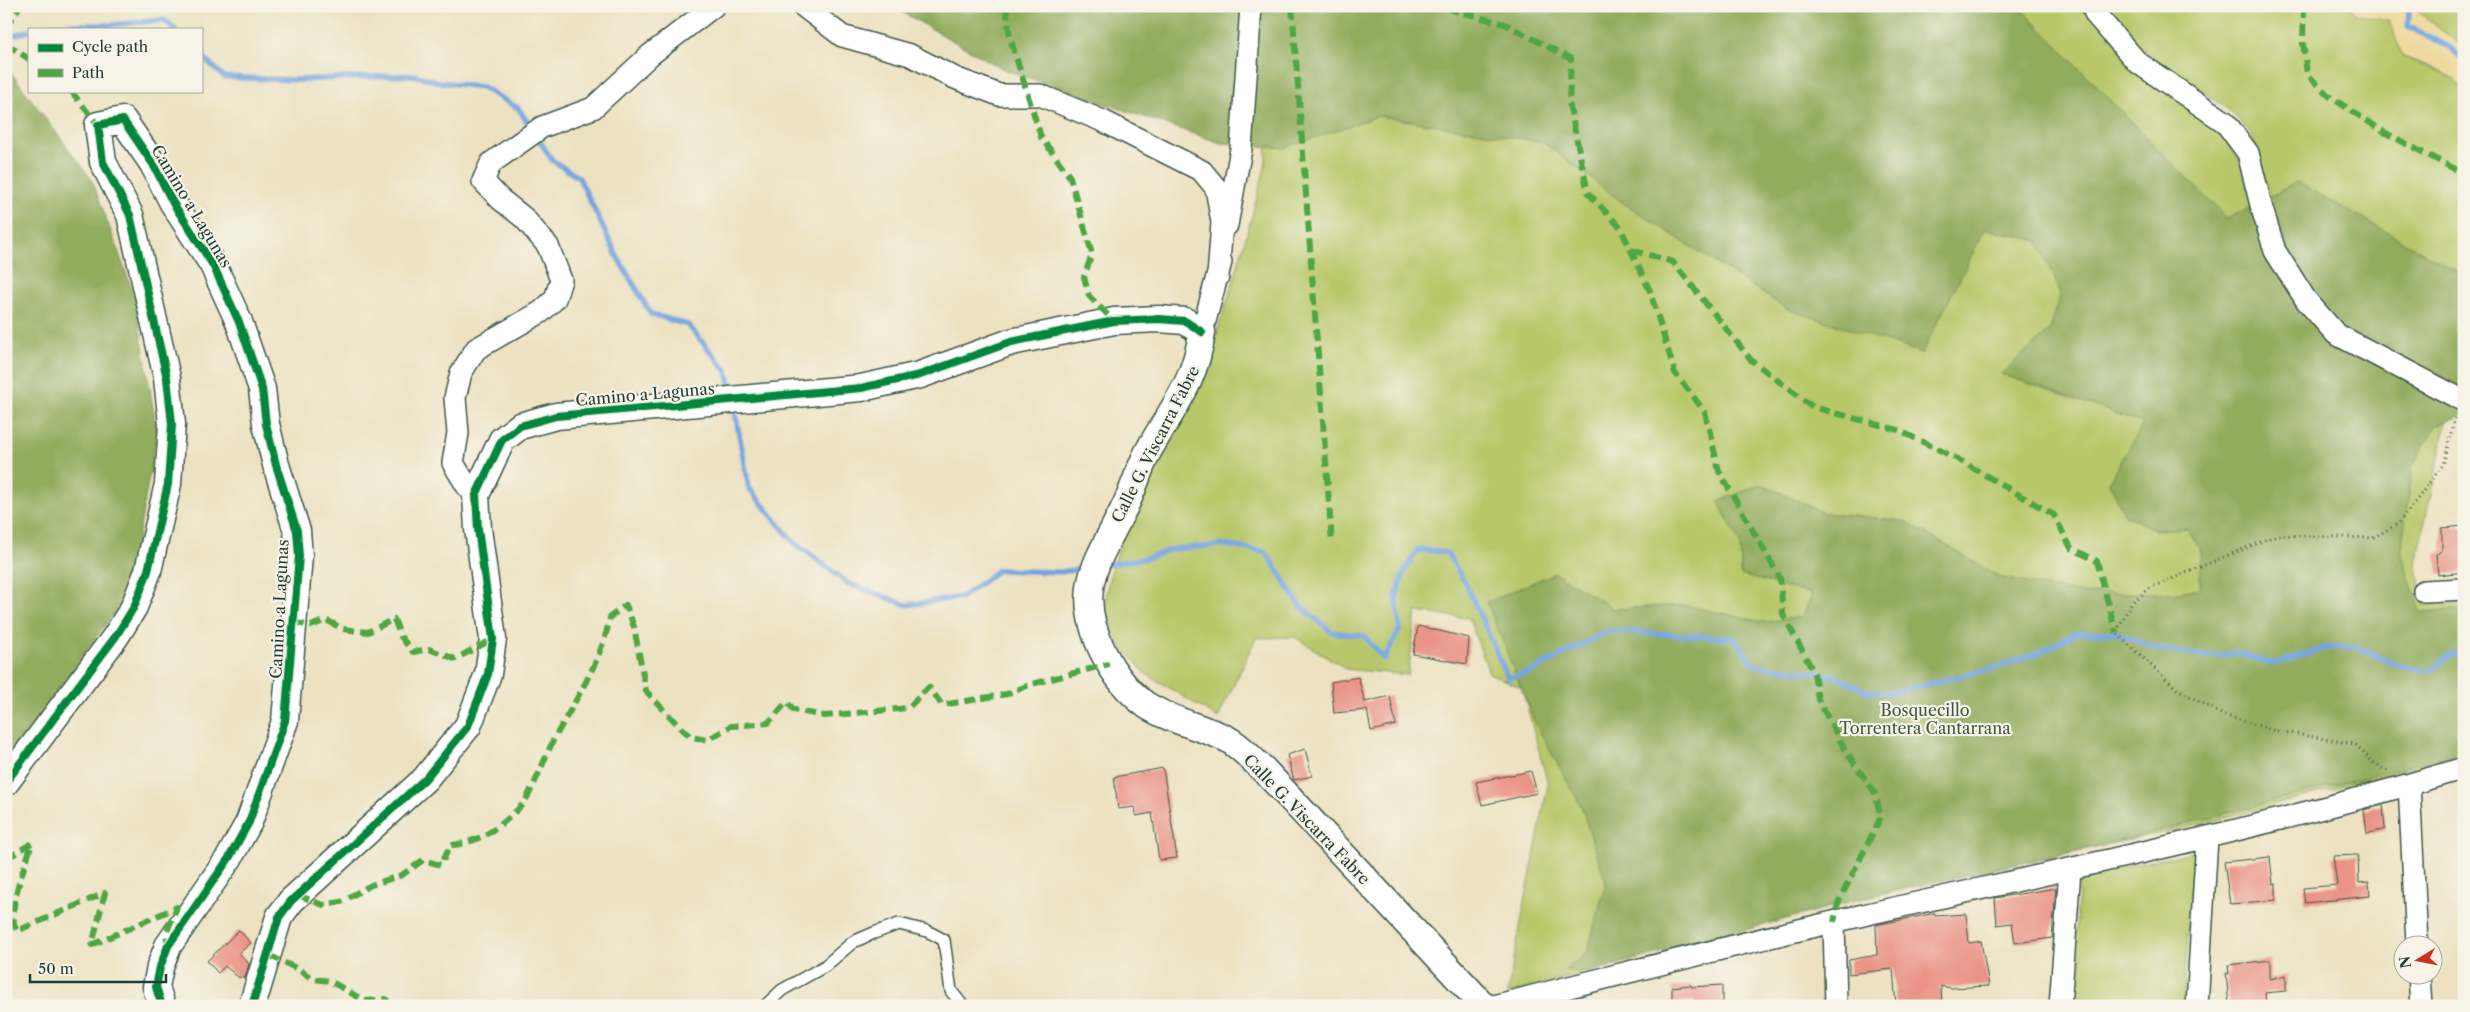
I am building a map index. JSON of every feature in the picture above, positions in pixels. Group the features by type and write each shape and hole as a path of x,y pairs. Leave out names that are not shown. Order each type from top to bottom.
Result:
{"street":[{"path":"476,495 467,486 453,463 458,433 456,398 460,373 476,349 541,312 555,299 561,280 548,246 524,218 500,199 483,181 491,163 542,127 593,108 650,55 714,6"},
{"path":"803,6 842,36 910,55 955,78 999,95 1040,95 1103,121 1202,171 1216,188 1222,222 1218,276"},
{"path":"1202,332 1218,276 1241,149 1251,6"},
{"path":"2092,6 2096,15 2137,62 2225,122 2231,130 2248,153 2275,252 2306,300 2336,334 2462,400"},
{"name":"Camino a Lagunas","path":"6,782 116,636 134,608 148,571 168,484 172,424 167,378 130,215 103,162 99,134 98,125 123,120 213,265 239,322 262,389 266,424 276,465 297,531 299,556 285,722 249,822 224,866 168,946 160,967 156,987 162,1006"},
{"name":"Camino a Lagunas","path":"252,1006 279,918 283,912 292,901 425,779 468,726 488,674 493,639 478,529 476,495 502,440 520,426 556,416 861,388 920,375 1012,342 1114,321 1159,319 1185,321 1202,332"},
{"name":"Calle G. Viscarra Fabre","path":"1202,332 1199,354 1187,387 1148,450 1126,504 1099,555 1090,580 1088,600 1096,636 1109,664 1122,682 1146,705 1180,721 1225,738 1264,770 1484,1006"},
{"path":"2424,591 2464,589"},
{"path":"1493,1006 1834,922 2207,838 2409,785 2464,768"},
{"path":"2409,785 2416,934"},
{"path":"2197,1006 2207,838"},
{"path":"2060,1006 2070,868"},
{"path":"1834,922 1836,1006"},
{"path":"2420,984 2421,1006"}],"lane":[{"path":"765,1006 782,990 825,966 853,942 899,924 927,931 944,940 951,991 963,1006"}],"path":[{"path":"2409,785 2373,762 2355,744 2272,730 2221,714 2177,689 2116,633 2131,603 2152,587 2276,535 2374,538 2400,523 2443,465 2462,400"}],"green space":[{"name":"Bosquecillo Torrentera Cantarrana","path":"891,6 2018,6 2227,219 2297,182 2464,275 2464,414 2436,426 2413,464 2401,552 2420,612 2464,609 2464,752 2116,842 1875,895 1586,973 1565,970 1587,953 1606,882 1581,806 1536,725 1487,602 1555,573 1614,609 1684,605 1763,622 1802,617 1812,594 1741,575 1740,543 1718,501 1762,484 1824,513 1905,521 1999,577 2074,593 2172,593 2200,588 2201,551 2188,528 2155,530 2125,515 2109,483 2143,423 2001,374 2050,330 2061,293 2037,240 1985,229 1922,353 1787,309 1622,202 1543,142 1378,116 1284,148 1221,143 1005,70"},
{"path":"1279,6 2083,6 2217,129 2239,159 2269,261 2450,408 2416,562 2425,605 2464,603 2464,754 2203,824 1838,903 1507,994 1548,784 1522,688 1489,673 1469,618 1416,612 1408,675 1346,669 1295,637 1256,638 1218,718 1145,673 1112,635 1105,603 1109,579 1147,461 1206,366 1234,280 1265,168"},
{"path":"2106,6 2349,6 2356,14 2389,21 2403,57 2454,78 2464,94 2464,389 2285,247 2251,133 2230,111 2143,50"},
{"path":"2411,6 2464,6 2464,48"},
{"path":"6,66 92,180 135,297 157,433 128,593 6,762"},
{"path":"2194,852 2183,1006 2072,1006 2079,877"}],"sand":[{"path":"2349,6 2411,6 2464,48 2464,94 2454,78 2403,57 2389,21 2356,14"}],"building":[{"path":"2464,526 2464,572 2438,575 2436,554 2442,551 2442,528"},
{"path":"1418,626 1469,638 1467,664 1413,654"},
{"path":"1358,677 1365,702 1390,696 1396,725 1371,731 1367,710 1334,713 1331,682"},
{"path":"1305,749 1312,776 1294,780 1287,755"},
{"path":"1163,768 1177,858 1159,860 1152,813 1136,816 1135,807 1118,809 1114,777"},
{"path":"1531,771 1537,793 1482,805 1476,782"},
{"path":"2383,805 2385,829 2367,834 2364,810"},
{"path":"2358,855 2359,883 2369,882 2370,896 2305,903 2303,888 2337,885 2333,856"},
{"path":"2270,857 2273,884 2276,883 2276,900 2230,904 2224,862"},
{"path":"2056,888 2052,938 2015,943 2012,923 1997,925 1995,898"},
{"path":"1935,913 1935,916 1966,914 1969,943 1981,941 1989,986 1951,988 1941,986 1942,1006 1896,1006 1893,969 1849,974 1849,960 1877,955 1876,925"},
{"path":"239,930 251,943 239,953 249,964 245,978 238,977 225,966 218,973 207,961"},
{"path":"2270,960 2270,979 2286,975 2286,991 2265,993 2266,1006 2229,1006 2226,973 2229,974 2228,965"},
{"path":"1691,985 1691,987 1722,985 1722,1006 1694,1006 1694,1001 1672,1003 1672,987"}],"waterway":[{"path":"2389,6 2403,7 2409,12 2408,26 2451,48 2464,62"},
{"path":"43,28 54,25 110,25 164,20 174,28"},
{"path":"6,37 28,31"},
{"path":"202,56 224,77 296,80 414,75 439,82 482,87 518,108 532,129"},
{"path":"537,137 552,160 579,178 618,258 651,314 688,325 727,371 732,393"},
{"path":"734,407 749,488 792,540 847,583 907,605 962,597 998,570 1060,572 1087,568"},
{"path":"1104,565 1147,558 1172,549 1225,545 1266,552 1300,606 1332,632 1364,636 1384,659 1400,629 1396,597 1404,572 1418,549 1447,553 1466,584 1508,678 1528,673 1608,631 1734,638 1754,665 1835,676 1866,691 1890,693 1995,668 2041,652 2076,633 2116,633 2157,649 2209,657 2236,653 2273,664 2325,648 2356,647 2400,666 2431,670 2452,654 2464,655"}],"marked path":[{"path":"6,27 20,6"},
{"path":"1006,6 1010,38 1041,137 1070,177 1092,254 1084,277 1089,296 1114,321"},
{"path":"1292,6 1332,543"},
{"path":"1448,6 1452,10 1505,24 1571,59 1569,103 1588,193 1620,227 1650,291 1675,373 1705,412 1719,471 1780,578 1783,614 1814,673 1818,699 1845,750 1875,793 1881,817 1838,903 1834,922"},
{"path":"2304,6 2303,43 2307,74 2329,96 2384,132 2464,174"},
{"path":"6,44 28,58"},
{"path":"72,92 98,125"},
{"path":"1631,250 1673,262 1751,360 1813,407 1898,430 1954,457 2054,515 2071,548 2097,561 2116,633"},
{"path":"298,895 323,905 341,902 371,885 402,875 423,860 441,865 450,845 470,841 489,833 506,820 521,806 529,794 553,741 594,666 610,617 626,605 634,627 646,691 691,737 707,740 731,726 768,723 787,702 794,710 824,716 908,708 929,687 942,705 1007,694 1032,684 1109,664"},
{"path":"293,622 311,626 326,620 343,629 368,632 394,619 401,637 413,652 429,649 455,659 493,639"},
{"path":"6,859 32,843 21,876 13,912 17,931 105,893 92,945 177,907 166,934 168,946"},
{"path":"268,955 298,969 313,979 330,981 365,1001 386,999 390,1006"}],"cycle path":[{"path":"6,782 116,636 134,607 148,571 168,484 172,424 167,378 130,215 103,162 98,125 123,120 153,164 173,203 213,265 239,322 262,389 266,424 276,465 297,531 299,556 285,721 249,822 229,858 168,946 160,967 156,987 162,1006"},
{"path":"252,1006 279,917 291,901 425,779 468,726 488,674 493,639 478,529 476,495 502,440 520,426 556,416 861,388 920,375 1011,342 1114,321 1159,319 1185,321 1202,332"}]}
